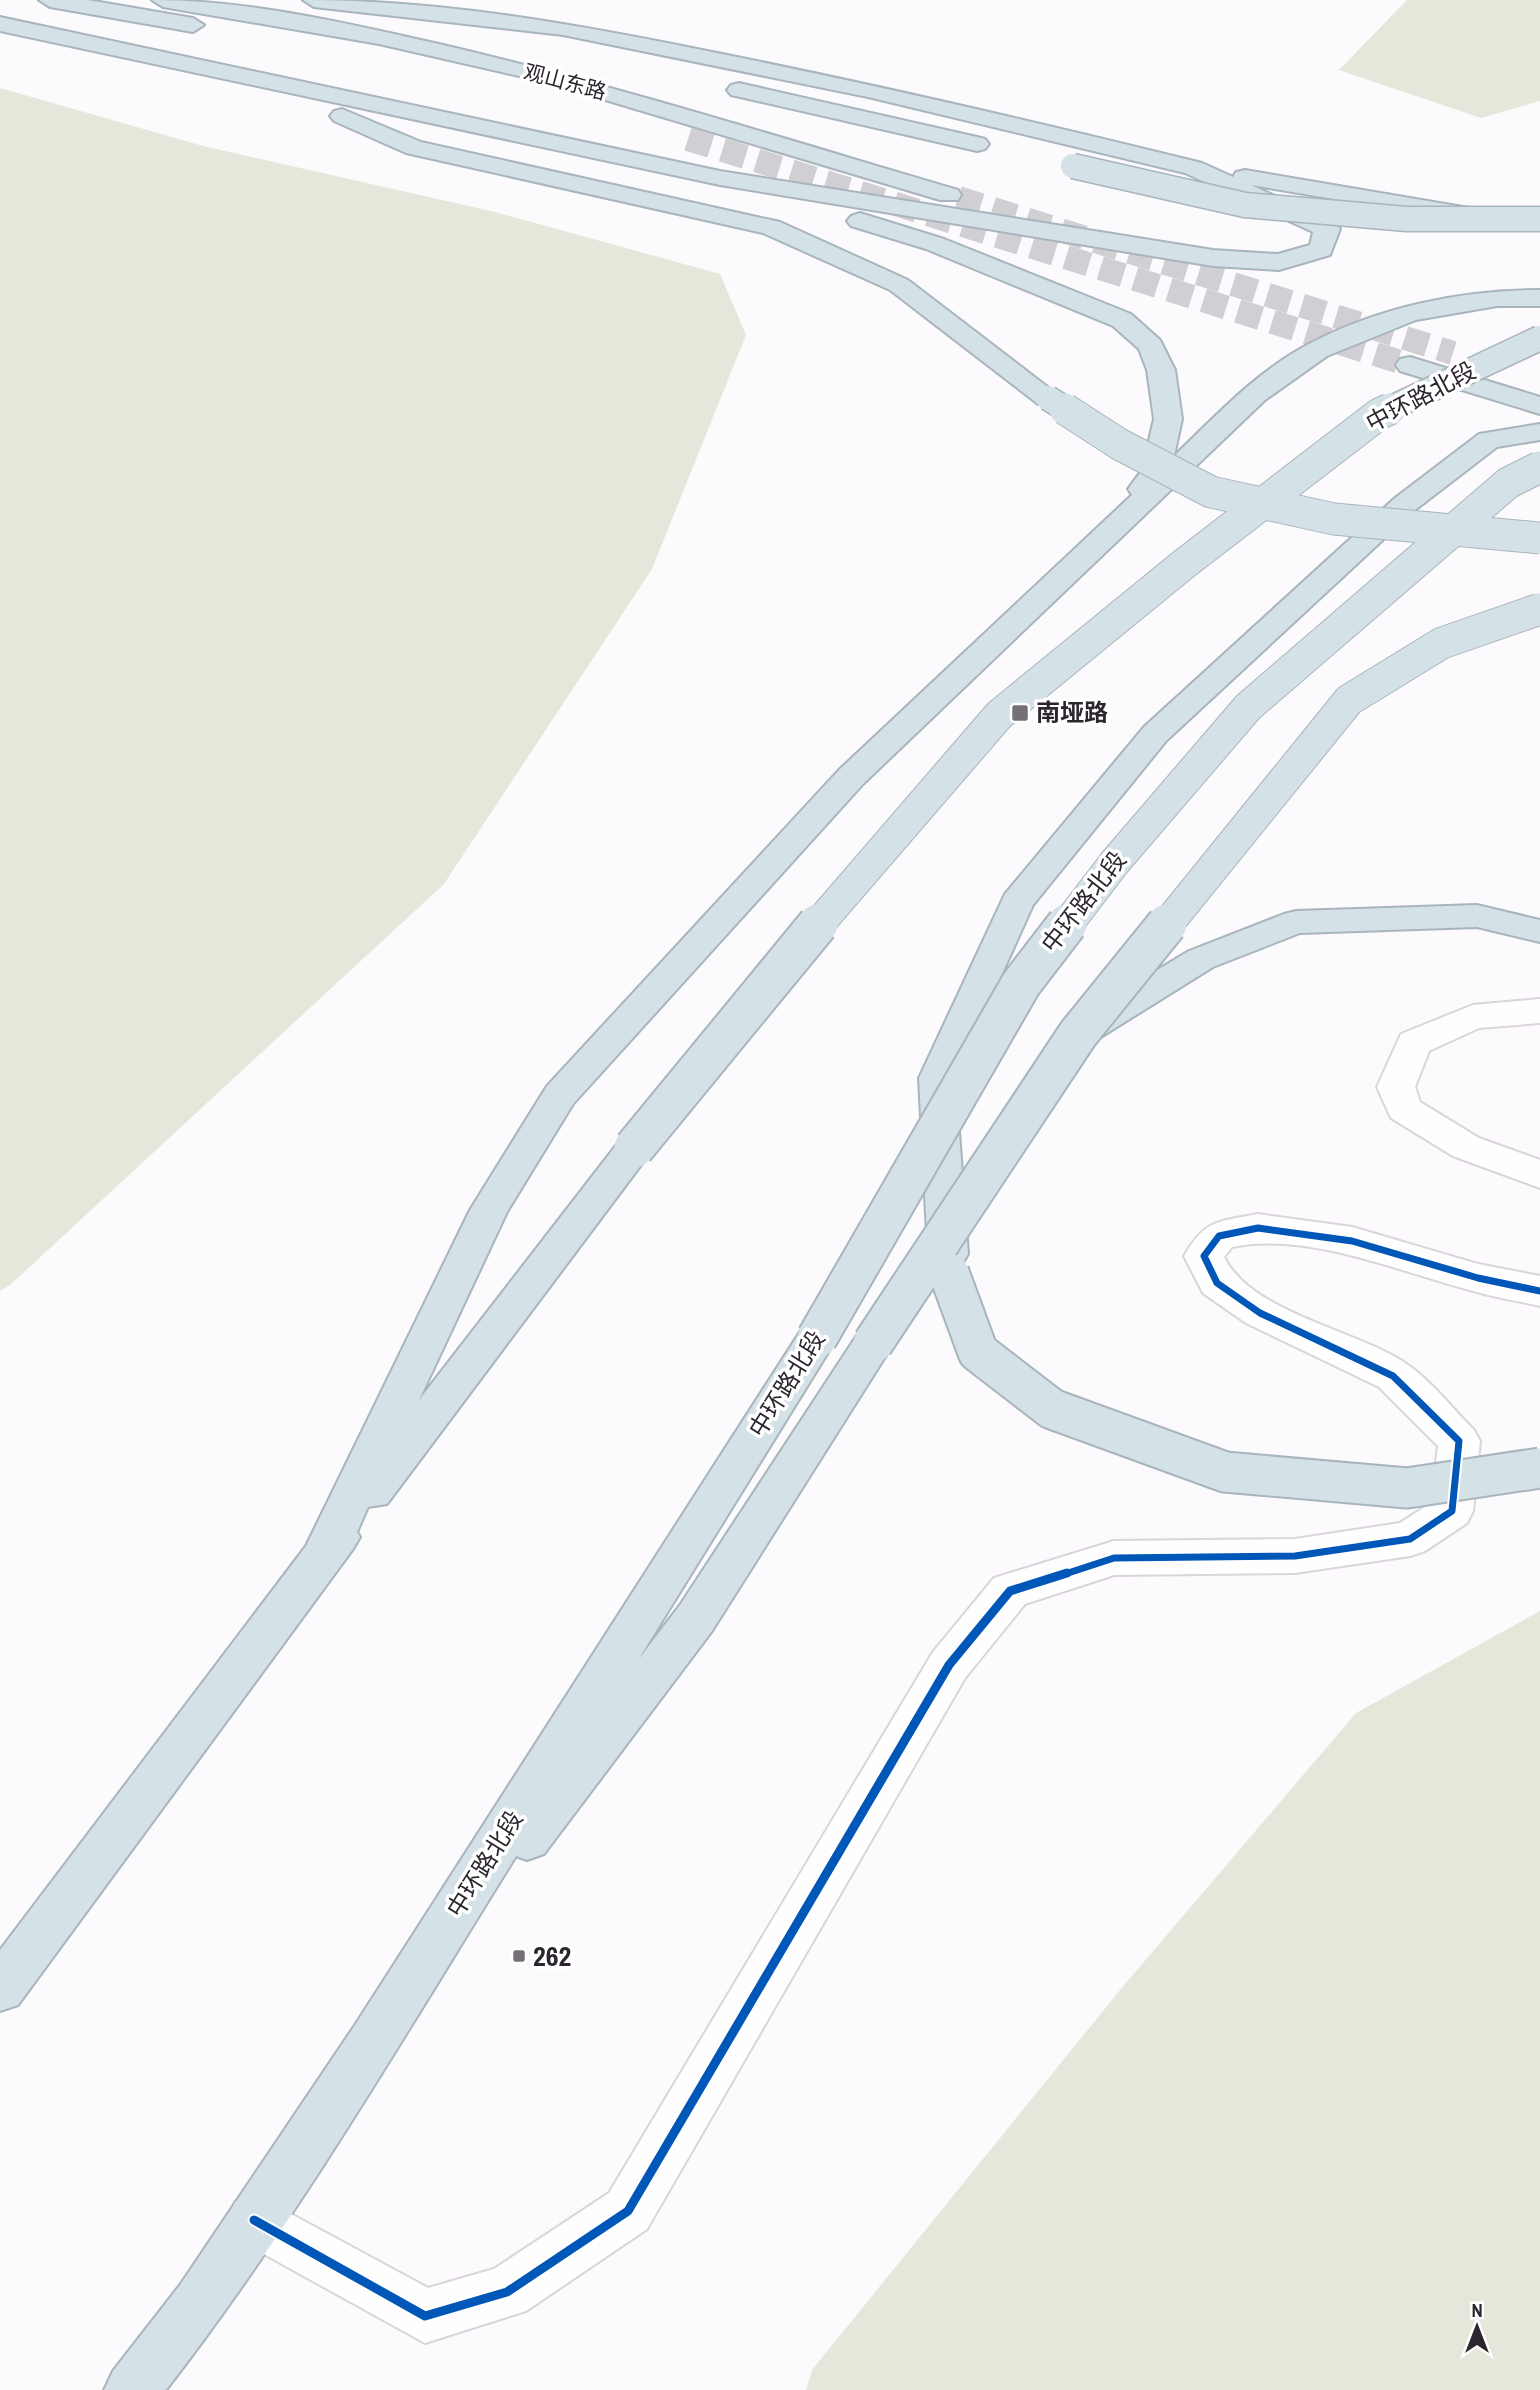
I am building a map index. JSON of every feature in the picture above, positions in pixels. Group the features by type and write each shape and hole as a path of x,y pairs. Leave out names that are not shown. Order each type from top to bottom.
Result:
{"highway":[{"name":"观山东路","path":"50,0 353,54 526,93 688,139"},
{"name":"观山东路","path":"163,0 379,37 551,78 958,198"},
{"path":"314,0 563,28 868,90 1193,168 1540,228"},
{"path":"0,24 720,178 1213,258 1279,262 1321,250 1326,229 1193,168"},
{"path":"563,28 615,53 740,90 993,148"},
{"path":"267,82 414,148 771,227 899,285 1048,398 1119,444 1211,492 1334,519 1540,538"},
{"path":"1046,160 1245,205 1407,219 1540,219"},
{"path":"720,178 935,244 1122,320 1151,345 1161,370 1168,419 1156,471 1114,526"},
{"path":"323,1557 489,1210 560,1095 851,777 1255,394 1318,350 1410,313 1497,298 1540,298"},
{"name":"中环路北段","path":"0,1989 323,1557 634,1148 765,986 999,715 1184,564 1379,414 1540,338"},
{"path":"1453,353 1540,380"},
{"path":"1410,365 1540,406"},
{"path":"1540,432 1489,440 1405,504 1155,734 1017,902 937,1078 949,1273 978,1352 1052,1409 1225,1472 1407,1488 1540,1468"},
{"name":"中环路北段","path":"132,2390 199,2304 373,2041 817,1338 1021,984 1115,862 1248,707 1507,483 1540,467"},
{"path":"373,2041 696,1618 873,1343 1078,1034 1349,700 1442,643 1540,609"},
{"path":"1078,1034 1201,959 1296,922 1476,916 1540,931"}],"street":[{"path":"1540,1011 1473,1017 1414,1043 1396,1087 1404,1109 1466,1147 1540,1175"},
{"path":"254,2220 425,2316 507,2292 628,2211 949,1665 1010,1591 1114,1558 1295,1556 1410,1539 1452,1511 1459,1441 1394,1376 1260,1313 1217,1283 1204,1256 1219,1236 1258,1228 1352,1241 1478,1278 1540,1291"},
{"path":"163,2390 199,2304"}],"shaded area":[{"path":"1407,0 1540,0 1540,101 1481,118 1339,70"},
{"path":"0,88 203,146 495,212 720,274 746,335 652,569 444,884 10,1285 0,1291"},
{"path":"1540,1611 1540,2390 806,2390 812,2370 1120,1990 1356,1713"}],"tunnel":[{"path":"688,139 1410,365"},
{"path":"958,198 1453,353"}],"cycle path":[{"path":"254,2220 425,2316 507,2292 628,2211 949,1665 1010,1591 1114,1558 1295,1556 1410,1539 1452,1511 1459,1441 1393,1376 1260,1313 1217,1283 1204,1256 1219,1236 1258,1228 1352,1241 1478,1278 1540,1291"}],"place":[{"name":"南垭路","path":"1020,713"},
{"name":"262","path":"519,1956"}]}
